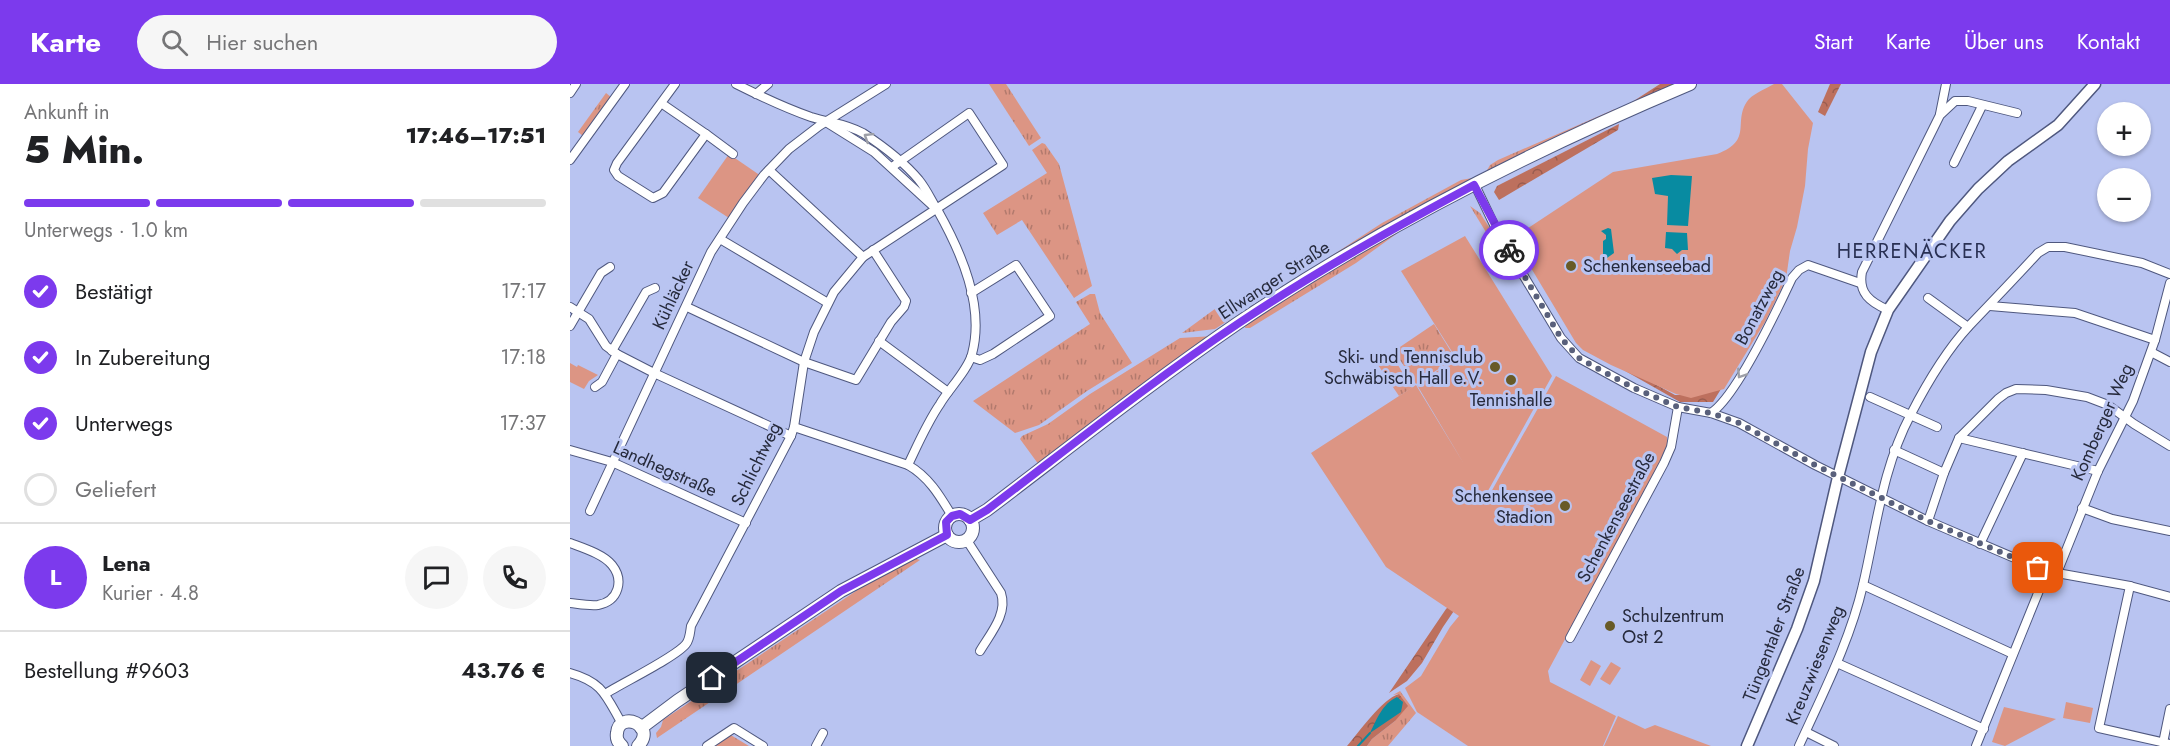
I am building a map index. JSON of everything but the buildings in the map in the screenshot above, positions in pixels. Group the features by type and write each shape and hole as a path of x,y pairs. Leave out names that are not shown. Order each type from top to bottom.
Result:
{"main road":[{"name":"Ellwanger Straße","path":"970,520 987,510 1143,391 1240,322 1340,258 1474,185 1623,112 1690,84"},
{"path":"960,514 970,520 973,528 966,539 958,542 947,535 946,522 952,516 960,514"},
{"path":"641,728 677,701 841,591 947,535"},
{"path":"618,745 617,732 622,724 633,722 641,728 644,734 642,744"}],"street":[{"path":"570,93 576,84"},
{"path":"570,160 626,84"},
{"path":"675,84 614,170 618,176 653,198 660,196 706,134"},
{"path":"736,84 826,122 874,152 936,208"},
{"path":"756,94 768,84"},
{"name":"Kühläcker","path":"590,511 711,252 720,238 769,170 789,149 826,122 886,84"},
{"path":"1888,310 1877,305 1865,295 1860,283 1862,272 1940,115 1946,84"},
{"name":"Tüngentaler Straße","path":"1747,746 1806,606 1871,352 1888,310 1950,222 1978,189 2008,161 2058,125 2095,84"},
{"path":"1940,115 1955,101 1968,101 2017,113"},
{"path":"661,102 733,154"},
{"path":"1954,163 1982,106"},
{"name":"Schlichtweg","path":"605,693 684,646 688,641 691,626 793,431 804,362 814,332 828,303 863,257 1003,165 969,113 899,160"},
{"path":"826,122 847,125 872,139 899,160 918,179 930,196 955,243 971,293 975,326 971,357 931,418 908,465"},
{"path":"892,167 899,160"},
{"path":"769,170 863,257"},
{"path":"1474,185 1498,233 1561,338 1571,351 1593,366 1634,388 1678,407 1711,413 1739,423 1838,477 1928,521 2047,571 2130,586 2170,597"},
{"path":"720,238 828,303"},
{"name":"Kreuzwiesenweg","path":"1799,746 1852,625 1863,585 1880,496 1894,450 1910,415 1939,364 1968,327 2038,254 2049,247 2065,247 2142,263 2170,274"},
{"path":"687,307 804,362 856,380 891,321 904,307 906,301 873,250"},
{"path":"971,293 1016,265 1050,316 993,354 980,360 971,357"},
{"name":"Bonatzweg","path":"1711,413 1720,407 1747,365 1792,278 1799,270 1808,265 1860,283"},
{"path":"570,326 574,309 601,273 610,267"},
{"name":"Komberger Weg","path":"2057,573 2098,471 2133,401 2155,340 2170,283"},
{"path":"595,387 602,382 614,353 646,292 655,288"},
{"path":"1928,298 1968,327"},
{"path":"1990,306 2075,313 2155,340"},
{"path":"574,309 589,319 614,353 654,374 793,431 908,465 927,480 952,516"},
{"path":"879,341 948,392"},
{"path":"2151,352 2170,362"},
{"path":"1928,521 1944,473 1959,438 1998,399 2016,389 2046,390 2087,397 2108,405 2170,446"},
{"path":"1870,397 1937,427"},
{"name":"Schenkenseestraße","path":"1570,638 1664,463 1671,447 1678,407"},
{"path":"1959,438 2098,471"},
{"name":"Landhegstraße","path":"570,450 612,462 746,523"},
{"path":"1894,450 1944,473"},
{"path":"1980,544 2023,453"},
{"path":"2082,508 2112,519 2170,531"},
{"path":"966,539 1004,600 1002,613 980,651"},
{"path":"570,543 612,565 618,577 619,586 615,595 598,605 570,603"},
{"path":"1976,746 2047,571"},
{"path":"1863,585 2013,654"},
{"path":"2130,586 2099,728 2167,744 2170,709"},
{"path":"1837,663 1984,729"},
{"path":"570,673 586,677 597,684 605,693 622,724"},
{"path":"707,746 734,728 763,746"},
{"path":"1806,732 1834,746"},
{"path":"816,746 823,733"}],"green space":[{"path":"989,84 1006,84 1041,138 1029,146"},
{"path":"1660,84 1678,84 1629,104"},
{"path":"1774,84 1782,84 1813,123 1805,186 1786,279 1765,322 1724,389 1691,398 1676,394 1583,350 1576,343 1513,238 1613,172 1717,154 1729,149 1736,143 1739,136 1744,107 1749,99"},
{"path":"1830,84 1841,84 1825,116 1818,112"},
{"path":"606,93 611,97 583,136 578,132"},
{"path":"1615,109 1614,112 1486,172 1490,165 1498,160"},
{"path":"1619,124 1618,130 1499,200 1494,192 1497,186"},
{"path":"1042,143 1059,164 1092,286 1074,298 1022,220 997,235 983,213 1047,173 1032,150"},
{"path":"729,154 761,176 729,218 698,198"},
{"path":"1478,177 1239,316 1382,223 1461,180"},
{"path":"1470,206 1480,213 1498,241 1492,242"},
{"path":"1399,232 1356,263 1250,328 1245,328 1246,324 1318,278 1388,236"},
{"path":"1465,236 1552,376 1484,498 1486,501 1556,376 1667,437 1667,449 1548,671 1550,682 1616,716 1603,746 1468,746 1417,712 1405,688 1421,676 1459,616 1386,567 1311,453 1416,385 1464,464 1417,385 1456,358 1401,271"},
{"path":"1090,294 1095,294 1100,313 1132,363 1039,425 1015,433 973,401 1090,324 1076,302"},
{"path":"1223,303 1232,318 1215,329 1182,333"},
{"path":"1434,324 1455,358 1416,384 1394,351"},
{"path":"1214,336 1039,465 1020,439 1048,424 1090,394 1180,338"},
{"path":"1747,347 1713,402 1680,402 1620,368 1622,366 1675,395 1689,395"},
{"path":"1390,352 1412,388 1399,396 1376,362"},
{"path":"570,363 598,375 589,381 584,389 570,382"},
{"path":"914,558 920,560 657,738 656,733 663,720 868,583"},
{"path":"1475,580 1422,663 1407,681 1389,693 1446,609"},
{"path":"1591,660 1601,666 1590,686 1580,680"},
{"path":"1611,662 1621,668 1610,685 1600,679"},
{"path":"1400,691 1416,713 1388,746 1367,746 1372,739 1395,721 1399,694 1393,695"},
{"path":"1399,694 1408,706 1395,721 1372,739 1367,746 1347,746 1385,702"},
{"path":"2066,702 2093,708 2090,723 2063,718"},
{"path":"2004,707 2056,719 2005,746 1992,742"},
{"path":"1618,716 1645,729 1655,725 1711,746 1604,746"},
{"path":"729,734 749,746 711,746"}],"shaded area":[{"path":"1671,175 1692,176 1688,226 1667,225 1668,196 1655,194 1652,178"},
{"path":"1611,229 1614,253 1607,258 1603,254 1603,241 1606,235 1601,231"},
{"path":"1666,232 1687,233 1688,250 1682,250 1677,254 1672,249 1665,248"},
{"path":"1397,697 1403,702 1401,712 1370,733 1384,708"}],"waterway":[{"path":"1358,746 1370,733"}],"way so far":[{"path":"1509,250 1561,338 1579,358 1634,388 1678,407 1711,413 1739,423 1815,465 1928,521 2038,568"}],"place":[{"name":"Schenkenseebad","path":"1571,266"},
{"name":"Ski- und Tennisclub Schwäbisch Hall e.V.","path":"1495,367"},
{"name":"Tennishalle","path":"1511,380"},
{"name":"Schenkensee Stadion","path":"1565,506"},
{"name":"Schulzentrum Ost 2","path":"1610,626"}],"district":[{"name":"HERRENÄCKER","path":"1912,251"}],"route":[{"path":"712,678 841,591 947,535 946,522 952,516 960,514 970,520 987,510 1143,391 1240,322 1340,258 1474,185 1509,250"}]}
